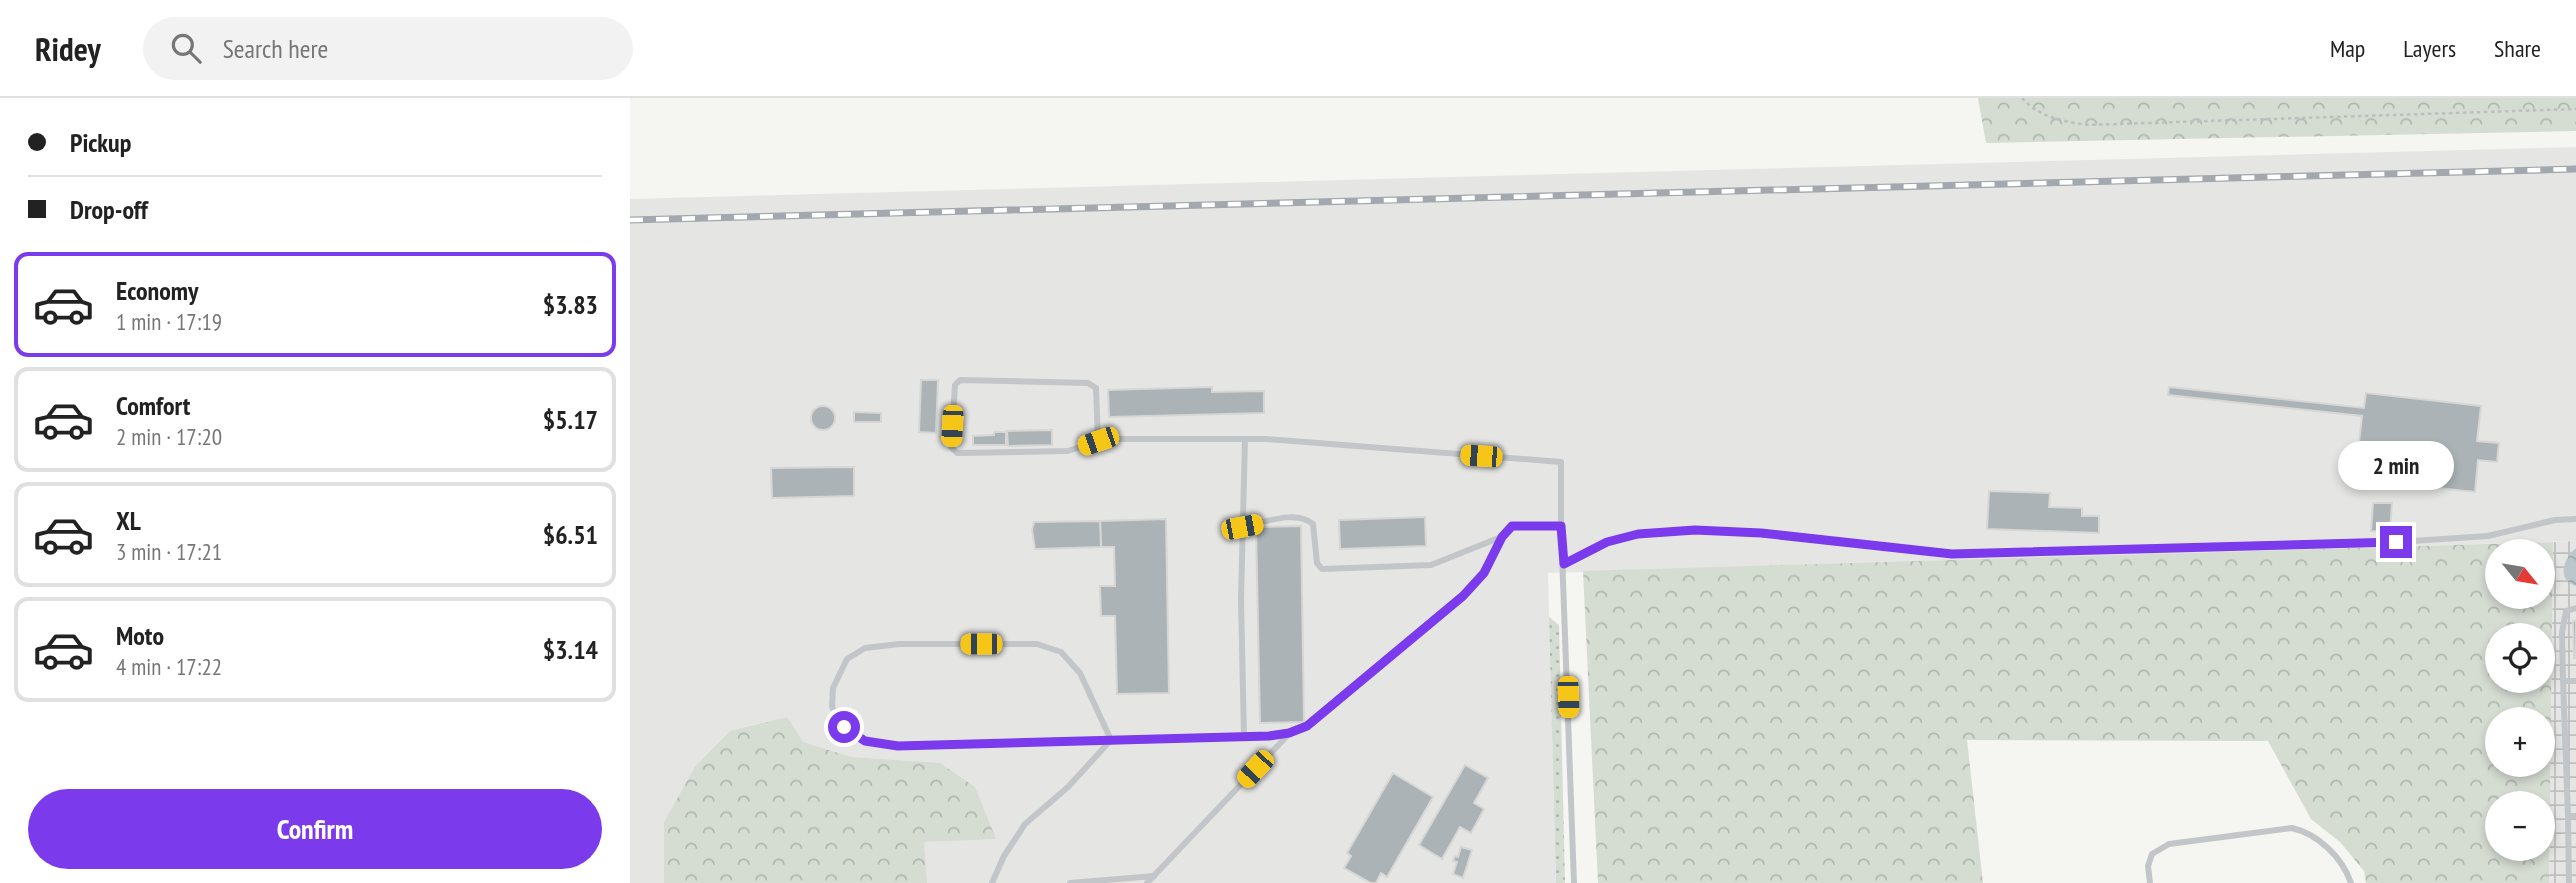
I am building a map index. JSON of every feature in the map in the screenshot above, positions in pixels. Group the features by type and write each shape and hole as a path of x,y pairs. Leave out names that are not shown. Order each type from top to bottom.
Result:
{"lane":[{"path":"1098,441 1096,388 1088,383 960,380 955,385 951,447 957,453 1068,451 1105,439 1244,439 1561,462 1574,883"},
{"path":"1244,439 1241,600 1244,737"},
{"path":"1242,527 1298,516 1308,519 1313,524 1317,563 1322,569 1431,565 1502,537"},
{"path":"1564,564 1607,542 1628,537 1695,530 1761,533 1952,554 2396,542 2488,536 2554,520 2576,519"},
{"path":"1111,740 1080,673 1061,652 1037,644 899,644 865,648 847,659 833,688 832,707 844,727 865,741 898,746 1244,737 1289,733 1307,726 1463,596 1484,573 1502,537 1512,526 1561,526"},
{"path":"2569,883 2572,816 2562,633 2566,611 2576,608"},
{"path":"2563,681 2576,681"},
{"path":"1147,883 1289,733"},
{"path":"992,883 1004,856 1025,824 1068,787 1111,740"},
{"path":"2150,883 2148,866 2152,855 2169,844 2292,828 2306,831 2319,841 2341,862 2351,883"},
{"path":"1070,883 1154,876"}],"path":[{"path":"2022,98 2036,111 2058,120 2087,125 2576,109"}],"shaded area":[{"path":"2576,147 2576,541 2485,539 2485,544 1548,573 1556,883 630,883 630,199"},
{"path":"2576,541 2576,883 2549,883 2549,861 2555,861 2555,791 2550,791 2550,777 2555,777 2555,707 2551,707 2551,693 2555,693 2555,623 2552,623 2552,609 2555,609 2555,542"}],"green space":[{"path":"1978,98 2576,98 2576,131 1986,143"},
{"path":"2485,544 2485,609 2552,609 2552,623 2485,623 2485,693 2551,693 2551,707 2485,707 2485,777 2550,777 2550,791 2485,791 2485,861 2549,861 2549,883 2366,883 2364,871 2340,842 2311,819 2268,741 1967,740 1983,883 1598,883 1583,571"},
{"path":"1549,617 1559,625 1565,883 1556,883"},
{"path":"787,717 803,742 851,757 940,763 975,787 996,839 924,842 927,883 664,883 664,822 695,767 730,731"}],"water":[{"path":"2576,548 2576,586 2566,579 2564,569 2565,563"}],"building":[{"path":"921,380 938,380 936,433 919,432"},
{"path":"1212,387 1212,392 1264,391 1264,413 1109,417 1108,390"},
{"path":"2169,387 2364,408 2366,393 2481,406 2477,441 2499,443 2497,462 2478,460 2475,492 2355,479 2362,416 2168,395"},
{"path":"823,406 834,413 835,418 828,429 823,430 812,423 811,418 818,407"},
{"path":"854,412 881,413 881,422 854,422"},
{"path":"1052,430 1052,445 1008,446 1007,431"},
{"path":"994,432 1006,432 1006,445 973,445 973,436 994,435"},
{"path":"854,467 854,496 772,498 771,468"},
{"path":"1989,491 2050,493 2049,507 2082,508 2082,516 2099,516 2099,533 1987,529"},
{"path":"2373,503 2392,503 2390,532 2371,531"},
{"path":"1425,517 1426,546 1340,549 1339,520"},
{"path":"1166,519 1169,693 1117,694 1115,616 1101,616 1100,586 1115,586 1114,547 1101,547 1100,521"},
{"path":"1100,521 1101,547 1035,549 1032,530 1034,522"},
{"path":"1301,526 1304,722 1260,723 1256,527"},
{"path":"2573,621 2576,621 2576,658 2574,658"},
{"path":"1465,765 1488,778 1474,803 1484,809 1471,833 1460,827 1442,859 1419,845"},
{"path":"1393,773 1433,797 1387,877 1381,873 1376,883 1371,883 1344,868 1351,856 1347,853"},
{"path":"1461,847 1472,850 1463,878 1453,874 1457,862 1453,861 1455,856 1458,857"}],"railway":[{"path":"630,220 2576,169"}],"route":[{"path":"844,727 865,741 898,746 1269,736 1289,733 1307,726 1463,596 1484,573 1502,537 1512,526 1561,526 1564,564 1607,542 1638,534 1695,530 1761,533 1952,554 2396,542"}]}
